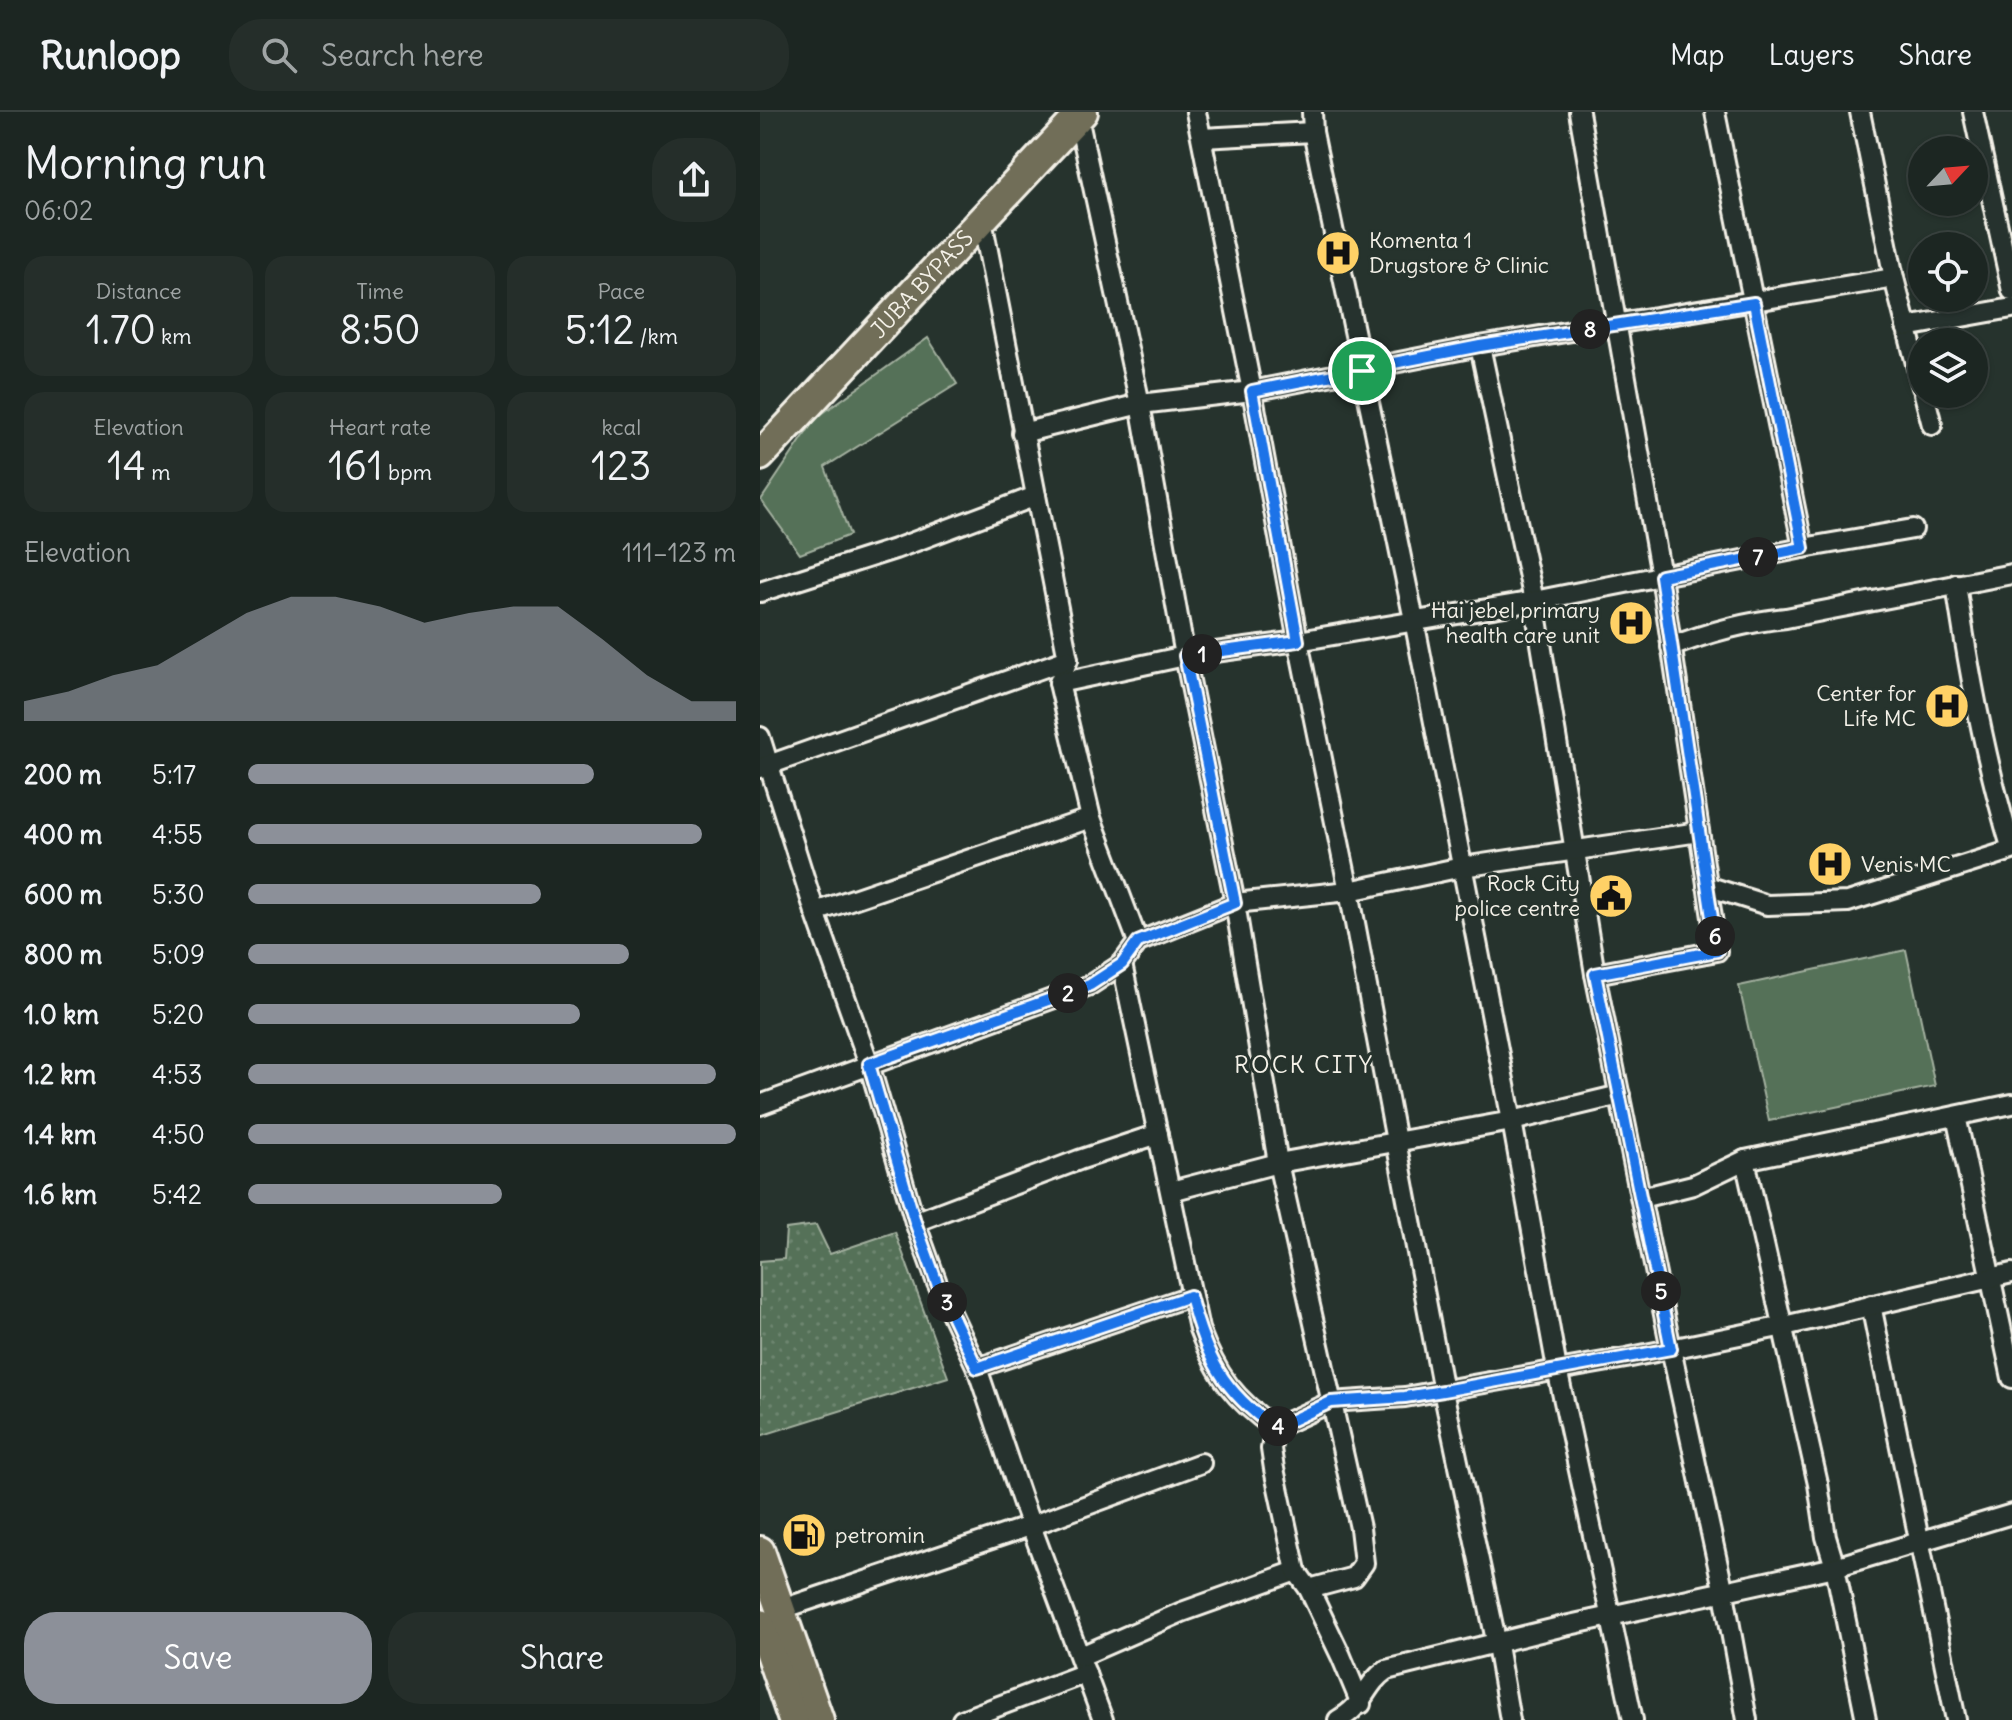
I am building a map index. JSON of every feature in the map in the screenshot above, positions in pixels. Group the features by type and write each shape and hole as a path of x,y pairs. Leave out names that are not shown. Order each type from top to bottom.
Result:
{"main road":[{"name":"JUBA BYPASS","path":"760,456 982,220 1073,114"},
{"name":"JUBA BYPASS","path":"760,433 1073,114"},
{"path":"760,1551 770,1617 765,1654 793,1720"},
{"path":"770,1617 819,1720"}],"street":[{"path":"1196,112 1349,891 1443,1391 1510,1720"},
{"path":"1312,112 1313,132 1414,620 1512,1121 1557,1369 1633,1720"},
{"path":"1579,112 1661,576 1717,951 1595,974"},
{"path":"1715,112 1803,548"},
{"path":"1860,112 1908,334"},
{"path":"1973,112 2012,291"},
{"path":"1073,114 1140,404 1185,656 1235,903 1278,1163 1360,1528 1364,1563 1354,1577 1309,1589"},
{"path":"1202,138 1313,132"},
{"path":"982,220 1068,659 1059,683 1091,818 1138,942"},
{"path":"1022,433 1140,404 1252,391 1480,346 1894,278"},
{"path":"1906,327 2012,308"},
{"path":"1480,346 1534,601 1595,974 1724,1593 1747,1720"},
{"path":"1928,408 1932,425"},
{"path":"760,592 895,549 1036,496"},
{"path":"1059,683 1185,656 1298,641 1534,601 1913,529"},
{"path":"1671,647 1707,632 1745,623 2012,574"},
{"path":"1707,886 1767,905 1848,902 2012,850 1994,791 1965,648 1956,584"},
{"path":"765,766 1068,659"},
{"path":"760,737 765,766 869,1064 915,1222 937,1283 977,1368 1023,1504 1103,1720"},
{"path":"815,912 1091,818"},
{"path":"760,1105 1090,985 1122,964 1138,942 1235,903 1349,891 1462,867 1699,832"},
{"path":"1122,964 1171,1191 1190,1296 1204,1342 1224,1380 1246,1407 1275,1428"},
{"path":"1171,1191 1278,1163 1512,1121 1620,1095"},
{"path":"1641,1198 1693,1185 1745,1160 2012,1104"},
{"path":"1956,1116 2012,1378"},
{"path":"915,1222 1079,1160 1158,1134"},
{"path":"1745,1160 1784,1326 1866,1720"},
{"path":"1275,1428 1331,1402 1405,1397 1671,1349 2012,1273"},
{"path":"977,1368 1190,1296"},
{"path":"1871,1305 1956,1720"},
{"path":"1275,1428 1271,1449 1296,1571 1309,1589 1341,1656 1348,1715"},
{"path":"770,1617 1201,1463"},
{"path":"1348,1715 1374,1678 1386,1670 1560,1627 1835,1567 2012,1514"},
{"path":"962,1720 1084,1664 1182,1612 1296,1571"}],"green space":[{"path":"928,338 957,384 825,467 850,535 800,554 761,500 816,418"},
{"path":"1906,950 1935,1086 1769,1121 1739,986"},
{"path":"816,1225 830,1254 895,1232 948,1377 760,1436 760,1261 784,1259 786,1229"}],"place":[{"name":"Komenta 1 Drugstore & Clinic","path":"1338,253"},
{"name":"Hai jebel primary health care unit","path":"1631,623"},
{"name":"Center for Life MC","path":"1947,706"},
{"name":"Venis MC","path":"1830,864"},
{"name":"Rock City police centre","path":"1611,896"},
{"name":"petromin","path":"804,1535"}],"district":[{"name":"ROCK CITY","path":"1304,1064"}],"route":[{"path":"1754,303 1803,548 1661,576 1717,951 1595,974 1671,1349 1405,1397 1331,1402 1275,1428 1246,1407 1224,1380 1209,1355 1190,1296 977,1368 937,1283 915,1222 869,1064 1090,985 1122,964 1138,942 1235,903 1185,656 1298,641 1252,391 1362,371 1480,346 1754,303"}]}
